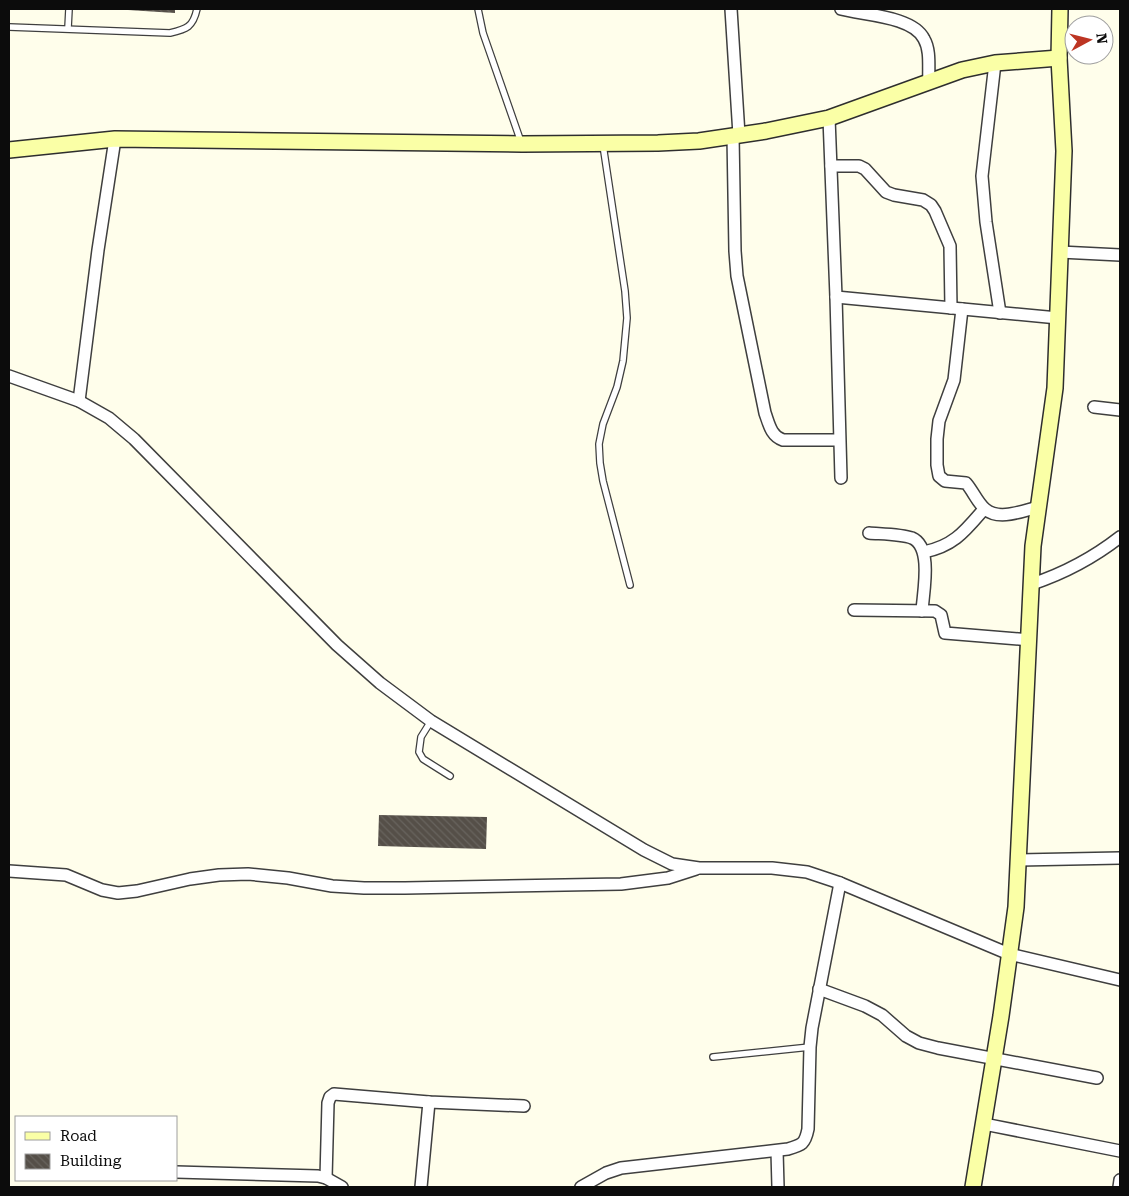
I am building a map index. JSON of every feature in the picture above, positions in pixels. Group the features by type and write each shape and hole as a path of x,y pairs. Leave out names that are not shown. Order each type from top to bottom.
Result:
{"main road":[{"path":"973,1187 1016,907 1033,546 1055,388 1064,151 1060,9"},
{"path":"9,150 115,140 522,144 691,141 736,136 829,118 962,70 995,63 1060,58"}],"street":[{"path":"731,9 736,136 735,251 737,276 767,420 773,434 783,440 839,440"},
{"path":"841,9 901,22 913,27 921,34 928,48 929,82"},
{"path":"995,63 982,176 986,222 1000,313"},
{"path":"829,118 841,478"},
{"path":"79,401 98,250 115,140"},
{"path":"831,166 858,166 866,169 886,192 922,200 931,205 950,246 957,309 954,380 939,421 937,439 939,476 945,480 966,483 984,509 994,514 1004,515 1038,507"},
{"path":"1060,252 1120,255"},
{"path":"836,297 1058,318"},
{"path":"9,376 79,401 109,418 134,439 337,645 380,683 430,721 644,850 672,864 699,868 772,868 807,872 840,883 1009,954 1120,980"},
{"path":"1094,408 1120,410"},
{"path":"924,552 938,549 956,539 984,509"},
{"path":"869,533 911,538 920,543 924,552 925,563 922,611"},
{"path":"1032,584 1075,567 1120,537"},
{"path":"854,610 935,611 941,615 945,633 1030,640"},
{"path":"1019,860 1120,858"},
{"path":"9,871 66,875 102,890 118,893 137,892 190,879 219,875 248,874 288,878 332,886 364,888 592,886 645,882 668,878 699,868"},
{"path":"581,1187 606,1172 621,1168 777,1151 801,1145 806,1139 808,1129 810,1047 819,989 840,883"},
{"path":"819,989 865,1006 882,1015 906,1036 919,1043 1097,1078"},
{"path":"326,1178 328,1103 330,1097 334,1094 429,1102 524,1106"},
{"path":"421,1187 429,1102"},
{"path":"984,1124 1120,1151"},
{"path":"777,1151 778,1187"},
{"path":"178,1172 303,1175 326,1178 342,1187"},
{"path":"1119,1187 1120,1180"}],"lane":[{"path":"68,28 70,9"},
{"path":"9,26 170,33 185,30 194,20 197,9"},
{"path":"478,9 483,33 522,144"},
{"path":"603,143 626,292 627,318 623,361 617,387 603,424 599,444 600,463 602,481 630,586"},
{"path":"430,721 421,737 419,752 423,759 450,776"},
{"path":"713,1057 810,1047"}],"building":[{"path":"175,9 175,13 128,10"},
{"path":"379,815 487,817 486,849 378,846"}]}
